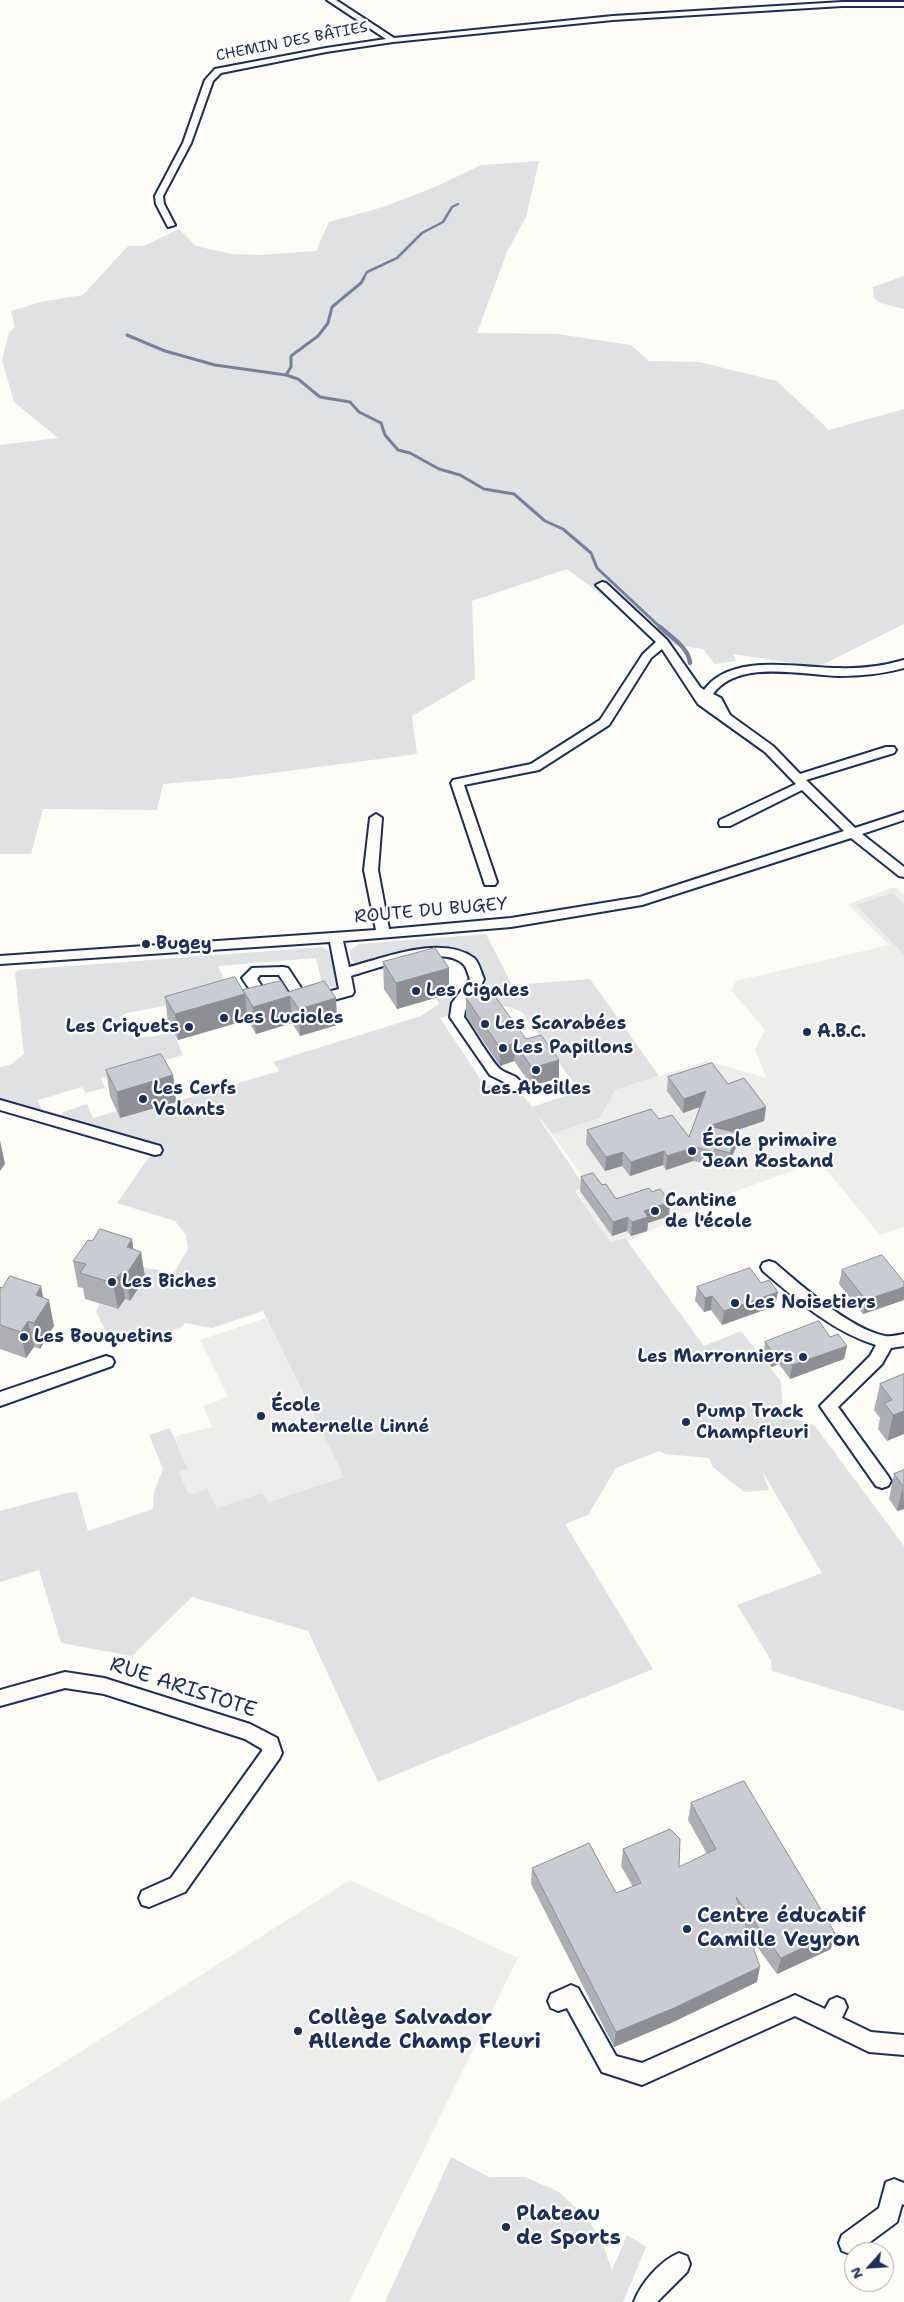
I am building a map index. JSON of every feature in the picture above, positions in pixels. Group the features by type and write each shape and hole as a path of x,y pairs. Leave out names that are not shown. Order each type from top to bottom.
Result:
{"street":[{"path":"331,0 394,40 613,18 839,2 904,4"},
{"name":"CHEMIN DES BÂTIES","path":"171,225 160,204 159,196 187,143 209,80 215,73 326,50 394,40"},
{"path":"602,585 663,642 701,695 725,717 769,749 853,834 904,873"},
{"path":"490,882 457,784 535,767 605,722 648,656 663,642"},
{"path":"701,695 724,677 744,670 762,668 840,672 904,664"},
{"path":"717,701 723,683 744,670"},
{"path":"701,695 717,701 725,717"},
{"path":"725,824 791,790 802,782 890,750"},
{"name":"ROUTE DU BUGEY","path":"0,960 336,938 520,922 600,910 642,901 904,816"},
{"path":"376,818 371,870 383,934"},
{"path":"300,996 304,1003 347,992 336,938"},
{"path":"344,973 431,952 454,953 470,962 477,979 474,986 459,1004 457,1017 495,1072 511,1079 518,1087"},
{"path":"0,1105 154,1150"},
{"path":"769,1267 805,1297 852,1328 886,1342 904,1340"},
{"path":"882,1481 828,1406 876,1360 886,1342"},
{"path":"0,1399 106,1362"},
{"name":"RUE ARISTOTE","path":"0,1698 65,1680 104,1686 250,1732 270,1744 272,1753 178,1885 149,1898"},
{"path":"558,2001 571,1995 609,2065 642,2074 795,2005 833,2015 869,2042 904,2044"},
{"path":"853,2242 889,2214 894,2190 904,2194"},
{"path":"645,2302 648,2295 679,2264"}],"shaded area":[{"path":"539,161 526,217 507,252 477,333 557,334 631,345 649,361 699,362 777,381 829,430 904,409 904,624 818,667 733,654 736,661 715,664 703,649 667,644 567,569 472,601 475,679 412,716 417,754 234,778 163,784 157,810 43,809 31,854 0,854 0,445 58,438 14,402 2,360 9,332 15,327 11,311 41,302 83,295 128,246 144,246 179,229 196,246 231,254 260,255 316,251 329,222 383,207 435,187 481,165"},
{"path":"904,276 904,309 881,303 874,298 873,287"},
{"path":"895,887 904,895 904,1227 880,1235 819,1161 734,1192 628,1241 625,1238 611,1242 577,1192 590,1187 552,1134 600,1118 615,1090 707,1061 766,1078 755,1049 765,1030 731,990 736,981 889,945 848,904"},
{"path":"893,893 904,904 904,955 856,905"},
{"path":"486,934 512,985 590,979 659,1076 615,1090 600,1118 552,1134 536,1114 585,1187 575,1191 611,1242 625,1238 704,1346 741,1331 781,1381 783,1415 815,1426 904,1546 904,1711 772,1671 771,1660 737,1605 822,1573 762,1471 769,1490 744,1492 713,1467 709,1458 665,1454 659,1451 616,1468 588,1515 565,1524 653,1669 378,1782 308,1631 192,1597 132,1656 61,1643 39,1570 0,1582 0,1511 77,1492 88,1531 153,1509 154,1492 163,1469 149,1435 170,1428 188,1469 179,1472 189,1495 207,1489 217,1508 262,1493 269,1502 344,1477 263,1311 212,1328 185,1323 182,1327 138,1342 110,1339 96,1312 99,1304 117,1309 125,1299 130,1301 136,1266 174,1273 188,1249 186,1235 175,1221 117,1203 154,1150 58,1122 63,1112 87,1104 93,1118 117,1111 121,1118 279,1071 273,1062 421,1016 439,1004 436,998 458,992 450,1001 450,1015 440,1018 485,1086 500,1085 512,1088 522,1095 532,1107 571,1094 576,1086 522,1012 497,1005 457,1017 477,979 454,953 358,965 351,960 350,950 359,944"},
{"path":"322,947 335,955 339,987 323,987 316,958 218,966 228,988 159,1007 126,1013 120,1017 126,1033 132,1036 140,1038 157,1036 173,1031 183,1055 101,1078 105,1088 86,1093 82,1087 38,1100 41,1108 33,1115 0,1105 0,1067 10,1065 24,1054 15,973 18,970"},
{"name":"École maternelle Linné","path":"266,1318 344,1477 269,1502 262,1493 217,1508 211,1499 189,1495 179,1472 188,1469 176,1436 212,1427 203,1406 228,1397 200,1340"},
{"name":"Collège Salvador Allende Champ Fleuri","path":"350,1880 518,1958 349,2302 0,2302 0,2103"},
{"name":"Plateau de Sports","path":"451,2157 489,2177 525,2177 559,2192 588,2219 602,2242 612,2270 627,2235 646,2247 623,2302 385,2302"}],"building":[{"path":"435,948 449,968 396,983 383,962"},
{"path":"235,977 245,994 175,1014 165,997"},
{"path":"281,981 288,992 324,981 336,998 299,1009 290,996 253,1007 243,990"},
{"path":"491,991 526,1039 541,1035 559,1060 532,1068 515,1043 500,1048 466,998"},
{"path":"161,1054 173,1075 117,1092 106,1070"},
{"path":"712,1063 728,1084 744,1078 766,1107 709,1126 738,1133 730,1153 715,1149 714,1152 695,1147 667,1156 664,1151 631,1162 623,1152 606,1157 587,1130 651,1109 659,1119 672,1115 689,1137 706,1091 684,1099 668,1077"},
{"path":"593,1173 602,1185 606,1184 616,1199 649,1188 652,1192 660,1189 670,1202 644,1211 648,1217 632,1222 628,1217 613,1222 581,1177"},
{"path":"100,1229 132,1239 127,1247 141,1252 126,1275 121,1273 113,1283 80,1273 86,1264 73,1261 88,1240 92,1241"},
{"path":"882,1255 904,1282 904,1287 866,1300 842,1270"},
{"path":"750,1268 761,1283 769,1280 778,1292 724,1311 712,1296 705,1298 697,1287"},
{"path":"10,1276 41,1286 36,1295 49,1300 34,1323 28,1321 21,1332 0,1325 0,1287 2,1288"},
{"path":"819,1321 830,1337 838,1334 847,1346 792,1365 781,1350 773,1353 765,1342"},
{"path":"904,1374 904,1411 893,1415 884,1403 892,1400 880,1384"},
{"path":"904,1470 904,1486 903,1486 894,1474"},
{"name":"Centre éducatif Camille Veyron","path":"744,1781 835,1933 781,1958 736,1897 760,1967 674,2008 616,2032 532,1868 589,1843 616,1893 641,1883 623,1849 670,1829 680,1839 679,1867 716,1849 691,1803"}],"waterway":[{"path":"363,279 367,272 397,258 422,233 443,222 452,207 458,204"},
{"path":"286,375 291,367 291,356 318,336 328,323 332,307 361,283 364,278"},
{"path":"127,335 165,351 215,365 286,375"},
{"path":"286,375 298,379 320,397 350,402 359,412 381,423 385,435 398,450 410,453 439,469 460,475 484,489 514,494 545,521 563,529 591,553 597,568 661,628"},
{"path":"660,627 683,647 690,663"}],"place":[{"name":"Bugey","path":"146,944"},
{"name":"Les Cigales","path":"416,991"},
{"name":"Les Lucioles","path":"224,1018"},
{"name":"Les Scarabées","path":"485,1024"},
{"name":"Les Criquets","path":"189,1027"},
{"name":"A.B.C.","path":"807,1032"},
{"name":"Les Papillons","path":"503,1048"},
{"name":"Les Abeilles","path":"536,1070"},
{"name":"Les Cerfs Volants","path":"143,1099"},
{"name":"École primaire Jean Rostand","path":"692,1151"},
{"name":"Cantine de l'école","path":"655,1211"},
{"name":"Les Biches","path":"112,1282"},
{"name":"Les Noisetiers","path":"735,1303"},
{"name":"Les Bouquetins","path":"24,1337"},
{"name":"Les Marronniers","path":"803,1357"},
{"name":"École maternelle Linné","path":"261,1416"},
{"name":"Pump Track Champfleuri","path":"686,1422"},
{"name":"Centre éducatif Camille Veyron","path":"687,1929"},
{"name":"Collège Salvador Allende Champ Fleuri","path":"298,2031"},
{"name":"Plateau de Sports","path":"506,2227"}]}
